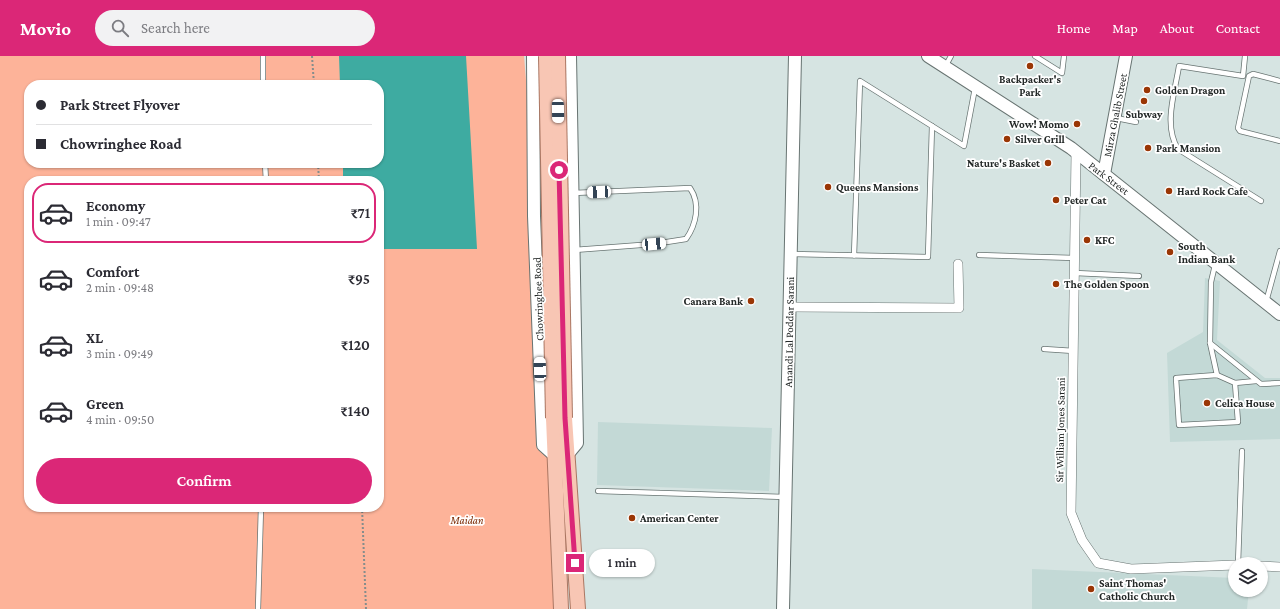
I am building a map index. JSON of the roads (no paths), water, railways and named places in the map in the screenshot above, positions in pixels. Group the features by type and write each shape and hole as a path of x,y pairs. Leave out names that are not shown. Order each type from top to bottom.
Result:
{"main road":[{"name":"Chowringhee Road","path":"533,56 534,216 543,445 560,454 578,609"},
{"path":"546,56 560,454 561,609"},
{"path":"558,56 559,418"},
{"path":"560,454 577,442 579,193 570,56"},
{"name":"Anandi Lal Poddar Sarani","path":"783,609 795,56"},
{"name":"Park Street","path":"928,56 1071,148 1280,314"},
{"name":"Mirza Ghalib Street","path":"1104,174 1126,56"},
{"path":"534,112 542,104 554,102 565,106 573,115"}],"street":[{"name":"Sir William Jones Sarani","path":"1076,153 1071,513 1082,540 1098,563 1131,568 1228,565"},
{"path":"789,307 959,308 958,264"},
{"path":"1268,566 1280,567"}],"lane":[{"path":"263,56 263,80"},
{"path":"945,67 951,56"},
{"path":"1034,56 1062,73 1064,56"},
{"path":"1245,56 1243,76 1179,66 1170,130 1172,139 1178,149 1261,202"},
{"path":"1280,81 1253,74 1249,76 1238,128 1240,131 1280,141"},
{"path":"854,256 860,81 964,146 975,86"},
{"path":"1114,118 1136,122"},
{"path":"790,254 928,257 932,126"},
{"path":"1164,128 1170,130"},
{"path":"579,193 690,188 696,196 697,209 691,232 686,239 677,242 579,249"},
{"path":"1266,303 1280,251"},
{"path":"979,255 1075,258"},
{"path":"1216,263 1211,282 1210,343 1217,375"},
{"path":"1075,273 1139,276"},
{"path":"1210,343 1261,384 1280,383"},
{"path":"1044,349 1074,351"},
{"path":"1234,383 1238,422 1179,425 1176,378 1217,375 1234,383 1256,380"},
{"path":"1238,557 1242,451"},
{"path":"598,491 786,497"},
{"path":"258,609 261,512"}],"water":[{"path":"339,56 466,56 477,249 384,249 384,176 343,176 343,168 384,168 384,80 340,80"}],"place":[{"name":"Backpacker's Park","path":"1030,66"},
{"name":"Golden Dragon","path":"1147,90"},
{"name":"Subway","path":"1144,101"},
{"name":"Wow! Momo","path":"1077,124"},
{"name":"Silver Grill","path":"1007,139"},
{"name":"Park Mansion","path":"1148,148"},
{"name":"Nature's Basket","path":"1048,163"},
{"name":"Queens Mansions","path":"828,187"},
{"name":"Hard Rock Cafe","path":"1169,191"},
{"name":"Peter Cat","path":"1056,200"},
{"name":"KFC","path":"1087,240"},
{"name":"South Indian Bank","path":"1170,252"},
{"name":"The Golden Spoon","path":"1056,284"},
{"name":"Canara Bank","path":"751,301"},
{"name":"Celica House","path":"1207,403"},
{"name":"American Center","path":"632,518"},
{"name":"Saint Thomas' Catholic Church","path":"1091,589"}],"park label":[{"name":"Maidan","path":"467,520"}]}
